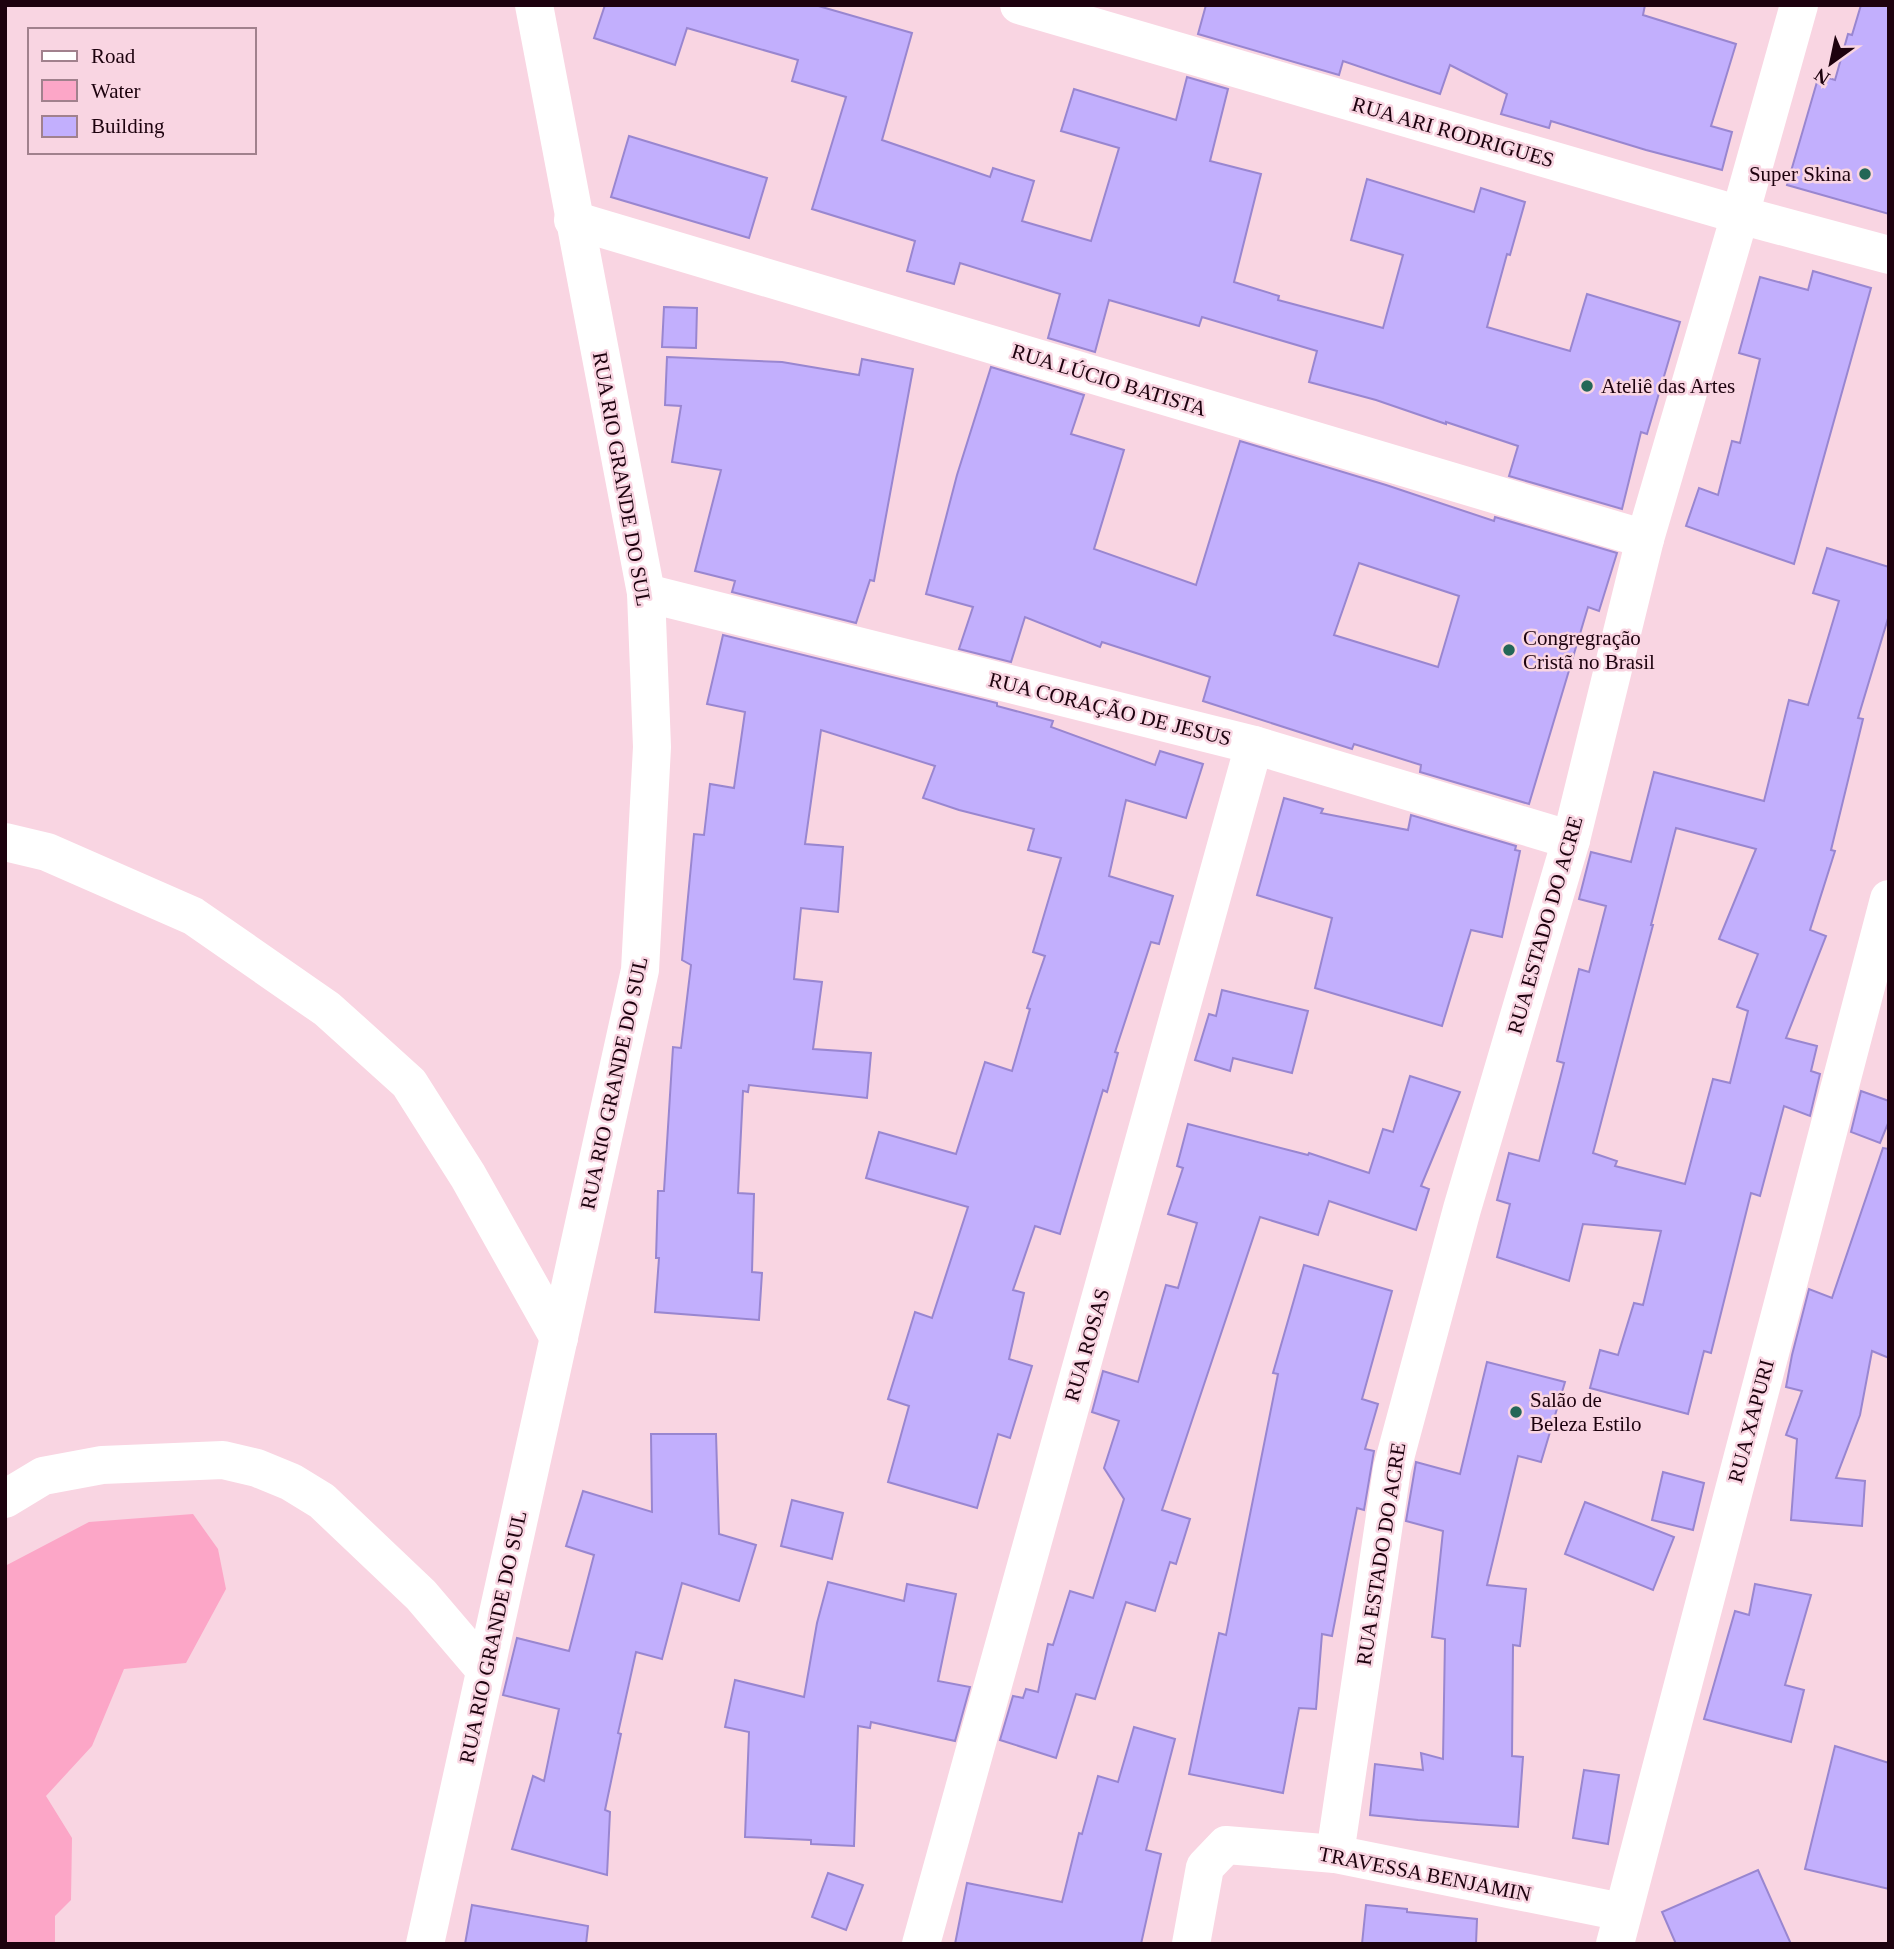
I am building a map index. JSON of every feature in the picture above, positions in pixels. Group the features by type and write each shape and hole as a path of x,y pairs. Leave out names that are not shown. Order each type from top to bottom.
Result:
{"street":[{"name":"RUA RIO GRANDE DO SUL","path":"425,1944 640,971 652,747 646,593 534,5"},
{"name":"RUA ARI RODRIGUES","path":"1019,5 1740,215 1889,255"},
{"name":"RUA ESTADO DO ACRE","path":"1335,1854 1392,1469 1462,1209 1571,840 1645,539 1799,5"},
{"name":"RUA LÚCIO BATISTA","path":"573,220 1645,539"},
{"name":"RUA CORAÇÃO DE JESUS","path":"646,593 1254,746 1571,840"},
{"name":"RUA ROSAS","path":"921,1944 1254,746"},
{"path":"5,842 47,852 193,916 327,1009 409,1083 468,1175 559,1338"},
{"name":"RUA XAPURI","path":"1618,1928 1889,899"},
{"path":"5,1499 43,1476 102,1465 223,1460 257,1468 290,1482 322,1501 421,1595 485,1670"},
{"name":"TRAVESSA BENJAMIN","path":"1191,1944 1205,1867 1226,1845 1335,1854 1618,1928"}],"water":[{"path":"193,1514 218,1549 226,1589 186,1663 124,1669 92,1746 46,1796 72,1838 71,1900 55,1916 55,1944 5,1944 5,1566 89,1522"}],"building":[{"path":"605,5 815,5 912,33 882,140 990,177 993,168 1034,181 1022,221 1091,241 1119,148 1061,131 1074,89 1176,120 1187,77 1228,89 1210,161 1261,174 1234,282 1279,296 1278,300 1383,328 1403,255 1351,240 1367,179 1474,212 1481,188 1525,202 1487,327 1570,351 1587,294 1680,322 1647,434 1641,432 1622,509 1509,476 1518,446 1376,400 1309,382 1317,351 1202,317 1199,326 1109,300 1095,352 1048,338 1060,294 960,263 954,284 907,271 915,241 812,209 846,97 792,81 798,60 687,28 675,65 594,38"},
{"path":"1206,5 1645,5 1643,15 1736,44 1711,126 1732,132 1722,170 1551,121 1549,128 1501,114 1507,94 1450,65 1440,94 1343,61 1339,75 1198,34"},
{"path":"1861,5 1889,5 1889,214 1787,185 1819,75 1835,80 1848,34 1852,35"},
{"path":"629,136 767,178 749,238 611,197"},
{"path":"1813,271 1871,288 1794,564 1686,526 1699,488 1718,495 1732,441 1740,443 1760,359 1739,353 1760,277 1808,290"},
{"path":"664,307 697,308 696,348 662,347"},
{"path":"667,357 782,362 859,375 862,359 913,369 874,581 870,580 856,623 732,592 735,581 695,571 721,470 672,462 681,406 665,405"},
{"path":"991,367 1084,395 1071,434 1124,450 1094,549 1196,585 1240,441 1494,521 1495,517 1617,553 1599,611 1588,607 1529,804 1420,772 1421,765 1354,744 1352,749 1203,701 1210,677 1102,642 1100,647 1025,617 1011,662 959,649 973,607 926,594 957,475","holes":["1359,563 1459,596 1438,667 1334,635"]},
{"path":"1827,548 1889,567 1889,615 1858,718 1863,719 1831,850 1835,851 1810,930 1826,936 1786,1038 1817,1046 1811,1071 1820,1074 1810,1116 1784,1106 1760,1196 1751,1193 1711,1353 1704,1351 1688,1414 1590,1388 1600,1350 1618,1355 1634,1303 1643,1305 1661,1231 1583,1224 1569,1281 1497,1257 1510,1204 1497,1200 1509,1153 1539,1161 1564,1063 1557,1061 1579,969 1589,972 1606,906 1579,899 1591,852 1631,862 1654,772 1764,801 1789,700 1808,705 1839,601 1813,593","holes":["1676,828 1756,849 1719,939 1758,954 1737,1007 1748,1011 1730,1083 1713,1079 1685,1184 1615,1166 1617,1161 1593,1153"]},
{"path":"723,635 997,703 997,706 1053,721 1051,727 1155,765 1160,751 1203,764 1186,818 1126,800 1109,876 1173,896 1159,944 1151,942 1115,1052 1118,1053 1107,1092 1103,1090 1060,1234 1035,1226 1013,1290 1024,1293 1009,1359 1032,1366 1010,1438 998,1434 977,1508 888,1482 909,1406 888,1399 915,1312 932,1318 968,1207 866,1178 879,1132 956,1154 985,1062 1012,1071 1030,1009 1027,1008 1045,956 1033,952 1061,858 1028,850 1034,829 923,798 935,766 821,730 805,844 843,847 838,912 801,908 794,979 822,982 813,1049 871,1053 867,1098 749,1085 748,1092 743,1091 738,1193 754,1194 752,1272 762,1273 759,1320 655,1312 659,1258 656,1258 658,1191 664,1191 673,1047 681,1048 691,965 682,960 694,834 704,835 710,784 734,788 745,712 707,704"},
{"path":"1284,798 1323,809 1321,813 1408,830 1411,815 1516,846 1515,850 1520,851 1502,937 1471,930 1442,1026 1315,988 1332,918 1257,895"},
{"path":"1222,990 1308,1011 1292,1073 1233,1058 1230,1071 1195,1060 1209,1014 1216,1016"},
{"path":"1410,1076 1460,1092 1421,1186 1429,1189 1416,1230 1329,1201 1318,1235 1260,1217 1162,1510 1190,1519 1176,1564 1170,1562 1155,1611 1126,1602 1095,1699 1076,1694 1056,1758 1000,1740 1013,1696 1023,1698 1026,1689 1038,1692 1048,1644 1053,1645 1070,1591 1093,1598 1124,1499 1104,1468 1119,1421 1092,1412 1103,1371 1138,1382 1166,1285 1178,1288 1197,1223 1168,1214 1183,1168 1177,1166 1188,1124 1308,1155 1309,1153 1369,1173 1383,1129 1393,1132"},
{"path":"1861,1091 1889,1101 1889,1121 1880,1143 1851,1132"},
{"path":"1883,1148 1889,1149 1889,1358 1872,1351 1860,1415 1836,1478 1865,1481 1862,1526 1791,1520 1797,1439 1786,1435 1802,1391 1786,1387 1792,1355 1809,1289 1832,1298"},
{"path":"1304,1265 1392,1291 1362,1399 1378,1404 1365,1449 1374,1451 1364,1510 1357,1508 1332,1636 1322,1634 1316,1709 1299,1708 1283,1793 1189,1774 1219,1633 1226,1635 1278,1374 1273,1373"},
{"path":"1487,1362 1565,1382 1541,1462 1518,1456 1487,1585 1526,1589 1520,1646 1513,1645 1512,1756 1523,1757 1518,1827 1370,1815 1375,1764 1423,1770 1421,1753 1443,1759 1445,1639 1432,1637 1443,1531 1406,1521 1416,1462 1460,1474"},
{"path":"651,1434 716,1434 719,1534 756,1545 739,1601 682,1583 662,1659 636,1652 605,1810 610,1812 607,1875 512,1849 533,1776 544,1781 559,1709 503,1695 517,1638 569,1651 594,1555 566,1546 583,1491 652,1512"},
{"path":"1663,1472 1704,1483 1693,1530 1652,1520"},
{"path":"792,1500 843,1513 832,1559 781,1546"},
{"path":"1585,1502 1674,1537 1653,1590 1565,1554"},
{"path":"828,1582 904,1601 907,1584 956,1594 938,1681 970,1687 955,1741 871,1722 870,1728 858,1726 854,1846 811,1844 811,1840 745,1837 749,1732 725,1727 735,1680 804,1697 817,1623"},
{"path":"1755,1584 1811,1595 1785,1685 1804,1690 1791,1742 1704,1719 1735,1611 1749,1615"},
{"path":"1134,1727 1175,1739 1146,1850 1161,1854 1141,1944 955,1944 967,1883 1062,1902 1079,1833 1082,1834 1098,1776 1118,1782"},
{"path":"1835,1746 1889,1763 1889,1889 1805,1869"},
{"path":"1584,1770 1619,1775 1608,1844 1573,1838"},
{"path":"1758,1870 1791,1944 1676,1944 1662,1912"},
{"path":"828,1873 863,1885 846,1930 812,1917"},
{"path":"472,1905 588,1926 586,1944 465,1944"},
{"path":"1366,1905 1477,1919 1476,1944 1362,1944"}],"place":[{"name":"Super Skina","path":"1865,174"},
{"name":"Ateliê das Artes","path":"1587,386"},
{"name":"Congregração Cristã no Brasil","path":"1509,650"},
{"name":"Salão de Beleza Estilo","path":"1516,1412"}]}
